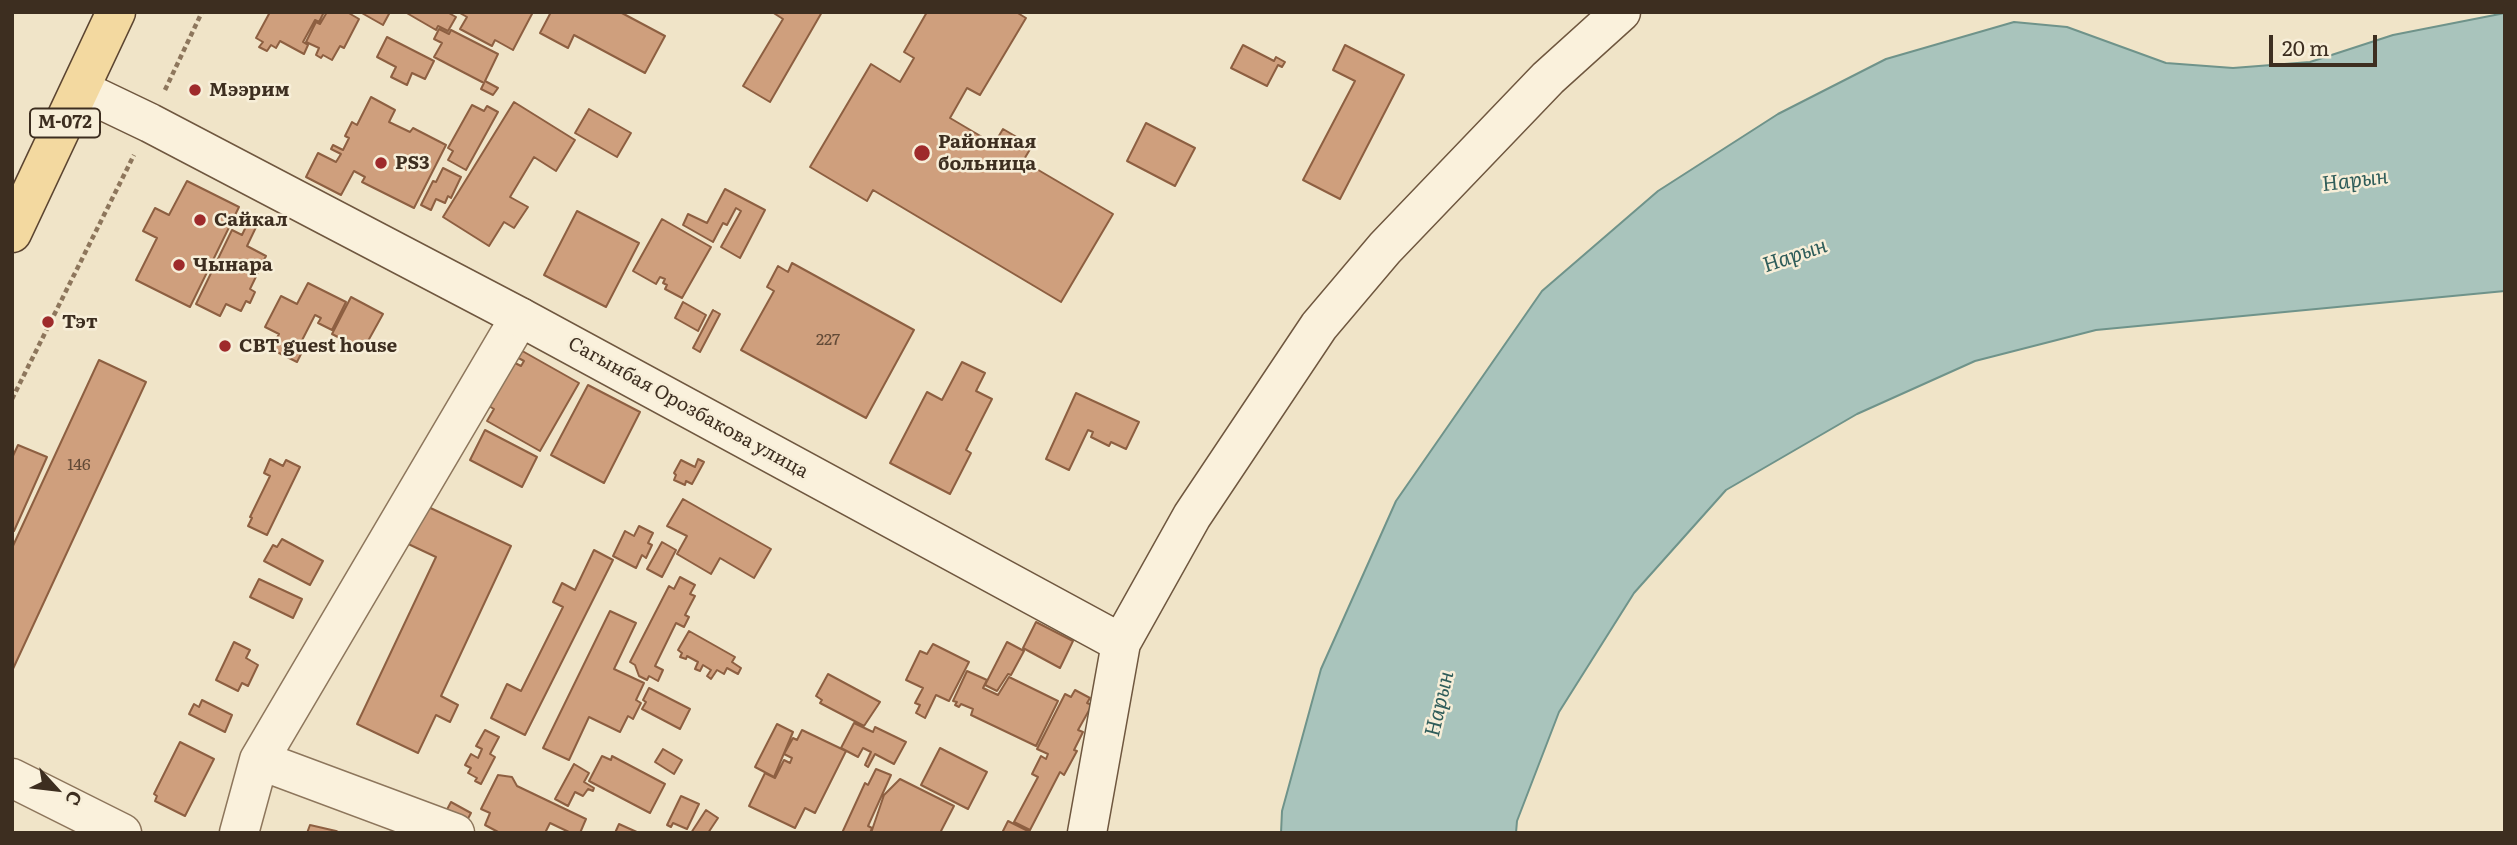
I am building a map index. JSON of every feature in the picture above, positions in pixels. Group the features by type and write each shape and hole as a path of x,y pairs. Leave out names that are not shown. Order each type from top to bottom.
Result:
{"main road":[{"name":"М-072","path":"12,233 116,12"}],"street":[{"path":"1087,833 1121,643 1192,516 1319,326 1385,248 1548,78 1621,12"},
{"name":"Сагынбая Орозбакова улица","path":"81,90 150,123 520,317 1121,643"},
{"path":"239,833 260,760 520,317"},
{"path":"260,760 455,833"},
{"path":"12,778 122,833"}],"path":[{"path":"12,399 150,123 202,12"}],"water":[{"name":"Нарын","path":"2505,13 2505,291 2096,330 1975,361 1857,414 1726,490 1634,593 1559,712 1517,821 1516,833 1281,833 1282,811 1321,669 1396,501 1542,291 1658,191 1778,114 1886,59 2014,22 2067,27 2166,63 2233,68 2310,62 2393,35"}],"building":[{"path":"270,12 324,12 319,22 315,20 303,42 308,45 304,54 280,41 276,48 271,45 267,51 259,47 263,42 256,38"},
{"path":"327,12 347,12 359,19 344,48 340,46 332,60 316,55 319,48 306,42 316,22 320,24"},
{"path":"360,12 390,12 383,25"},
{"path":"405,12 447,12 456,17 448,31 438,26 436,30"},
{"path":"458,12 533,12 513,50 495,40 492,46 460,29 467,17"},
{"path":"551,12 620,12 665,36 645,73 574,35 568,48 540,33"},
{"path":"772,12 822,12 770,102 743,86 783,19"},
{"name":"Районная больница","path":"927,12 1016,12 1026,18 980,95 967,88 950,118 994,144 1003,129 1032,146 1023,161 1113,214 1061,302 873,190 867,201 810,167 871,64 900,82 914,58 904,52"},
{"path":"439,29 449,34 451,30 498,54 485,81 498,88 493,95 481,89 484,83 434,57 442,43 434,39"},
{"path":"387,37 434,61 425,79 412,73 407,85 391,77 396,67 377,57"},
{"path":"1243,45 1274,61 1276,57 1285,62 1282,67 1278,65 1267,86 1231,68"},
{"path":"1345,45 1404,75 1340,199 1303,180 1355,81 1333,70"},
{"path":"371,97 395,110 389,122 410,132 413,128 446,145 414,208 362,182 365,177 354,171 341,195 306,177 318,153 336,162 341,154 331,149 333,145 343,150 349,138 345,136 352,122 357,125"},
{"path":"514,102 575,140 556,171 534,157 510,197 528,207 514,228 504,222 489,246 443,217"},
{"path":"472,105 484,111 487,106 498,112 466,170 448,160 453,151 448,148"},
{"path":"589,109 631,133 617,157 575,133"},
{"path":"1146,123 1195,148 1175,186 1127,161"},
{"path":"443,168 461,177 451,198 448,196 445,203 436,199 431,210 421,205"},
{"path":"187,181 239,207 190,307 136,280 157,238 143,231 155,208 169,215"},
{"path":"725,189 765,210 740,258 721,247 741,211 736,208 727,225 723,223 713,242 683,225 688,214 707,223"},
{"path":"577,211 639,243 606,307 544,275"},
{"path":"250,218 258,223 247,246 266,256 250,289 255,292 250,303 246,301 241,311 226,304 220,316 196,304 232,230 242,235"},
{"path":"662,219 711,247 682,298 665,289 665,279 660,277 656,284 633,271"},
{"path":"792,263 914,330 866,418 741,350 774,291 767,287 778,266 788,272"},
{"path":"308,283 346,302 332,330 318,323 321,318 315,315 297,350 302,352 297,362 271,349 279,334 265,327 281,296 297,304"},
{"path":"351,297 383,314 363,350 332,334"},
{"path":"683,302 706,315 698,331 675,318"},
{"path":"713,310 720,314 700,352 693,348"},
{"path":"517,348 579,383 540,451 487,421 494,409 487,405 509,360 521,366 524,361 513,355"},
{"path":"99,360 146,382 12,671 12,548"},
{"path":"962,362 985,373 976,391 992,399 966,450 971,453 950,494 890,463 927,392 942,400"},
{"path":"588,385 640,412 604,483 551,455"},
{"path":"1076,393 1139,422 1126,449 1111,442 1109,446 1091,437 1093,432 1088,430 1069,470 1046,459"},
{"path":"485,430 537,457 522,487 470,460"},
{"path":"18,445 47,457 14,531 12,458"},
{"path":"270,459 283,466 286,460 300,467 267,535 248,526 270,476 264,473"},
{"path":"698,459 704,462 692,484 686,481 685,485 674,480 674,473 681,460 695,467"},
{"path":"683,499 771,549 754,578 720,558 711,574 677,554 687,536 667,526"},
{"path":"422,504 511,546 441,696 458,705 450,722 436,715 418,753 357,724 436,557 404,542"},
{"path":"639,526 653,533 648,543 652,545 646,558 642,555 636,568 613,556 625,531 634,536"},
{"path":"282,539 323,561 310,585 264,561 273,545 277,547"},
{"path":"662,542 676,550 662,577 647,569"},
{"path":"594,550 613,560 525,735 491,718 507,684 521,691 563,607 553,602 562,583 575,590"},
{"path":"680,577 695,585 690,594 695,596 685,615 689,617 684,627 676,623 655,666 663,670 658,681 649,676 647,680 639,676 635,665 630,662 669,586 674,589"},
{"path":"259,579 302,599 293,618 250,597"},
{"path":"610,611 636,623 614,669 644,683 636,700 641,703 633,719 628,716 620,732 589,717 569,760 543,748"},
{"path":"1036,622 1073,641 1060,668 1023,648"},
{"path":"689,631 735,657 732,662 741,668 738,674 727,668 724,674 717,670 711,679 707,676 711,670 703,665 700,671 695,669 698,662 687,656 686,659 680,657 682,653 678,650"},
{"path":"234,642 250,650 246,658 258,665 248,686 242,683 238,691 216,680"},
{"path":"1007,642 1024,651 1011,675 1008,674 997,691 985,685"},
{"path":"933,644 969,662 949,701 936,695 925,718 916,713 920,705 915,703 923,688 906,680 920,651 927,654"},
{"path":"967,671 987,680 983,688 998,695 1009,677 1058,701 1036,746 971,715 973,709 961,704 959,707 955,705 957,702 953,701"},
{"path":"828,674 880,702 864,726 820,703 822,700 816,696"},
{"path":"649,688 690,709 680,729 642,709"},
{"path":"1075,690 1090,698 1087,703 1092,705 1078,730 1083,732 1074,750 1077,751 1064,775 1060,772 1030,830 1014,822 1038,777 1032,774 1041,756 1046,759 1048,754 1037,749 1065,694 1071,697"},
{"path":"202,700 232,715 225,732 189,714 194,704 199,707"},
{"path":"854,723 873,732 875,727 906,742 894,764 875,754 868,767 865,765 871,752 863,748 858,757 841,748"},
{"path":"777,724 793,732 774,777 755,767"},
{"path":"485,730 499,737 490,754 495,757 481,784 468,773 471,768 465,765 471,754 478,758 482,749 476,746"},
{"path":"802,730 846,751 815,813 805,808 795,828 749,806 765,773 775,778 784,760 790,763 792,758 784,754 793,738 797,740"},
{"path":"180,742 214,759 185,816 155,801 157,796 154,794"},
{"path":"940,748 987,772 968,809 921,785"},
{"path":"663,749 682,760 674,774 655,762"},
{"path":"602,756 611,760 612,756 665,784 650,813 589,781"},
{"path":"574,764 589,773 584,782 594,788 593,791 588,789 583,796 575,792 568,806 555,799"},
{"path":"876,769 891,775 868,826 872,828 870,833 842,833 865,783 868,785"},
{"path":"498,775 512,777 517,786 586,819 580,833 571,833 550,823 545,833 500,833 485,825 490,813 481,809"},
{"path":"900,779 954,806 940,833 871,833 884,795"},
{"path":"681,796 699,804 687,829 673,823 671,827 667,825"},
{"path":"451,802 471,813 463,828 443,817"},
{"path":"706,810 718,818 708,833 691,833"},
{"path":"1008,821 1032,833 1002,833"},
{"path":"619,824 639,833 615,833"},
{"path":"310,825 336,831 340,833 307,833"}],"place":[{"name":"Мээрим","path":"195,90"},
{"name":"Районная больница","path":"922,153"},
{"name":"PS3","path":"381,163"},
{"name":"Сайкал","path":"200,220"},
{"name":"Чынара","path":"179,265"},
{"name":"Тэт","path":"48,322"},
{"name":"CBT guest house","path":"225,346"}]}
